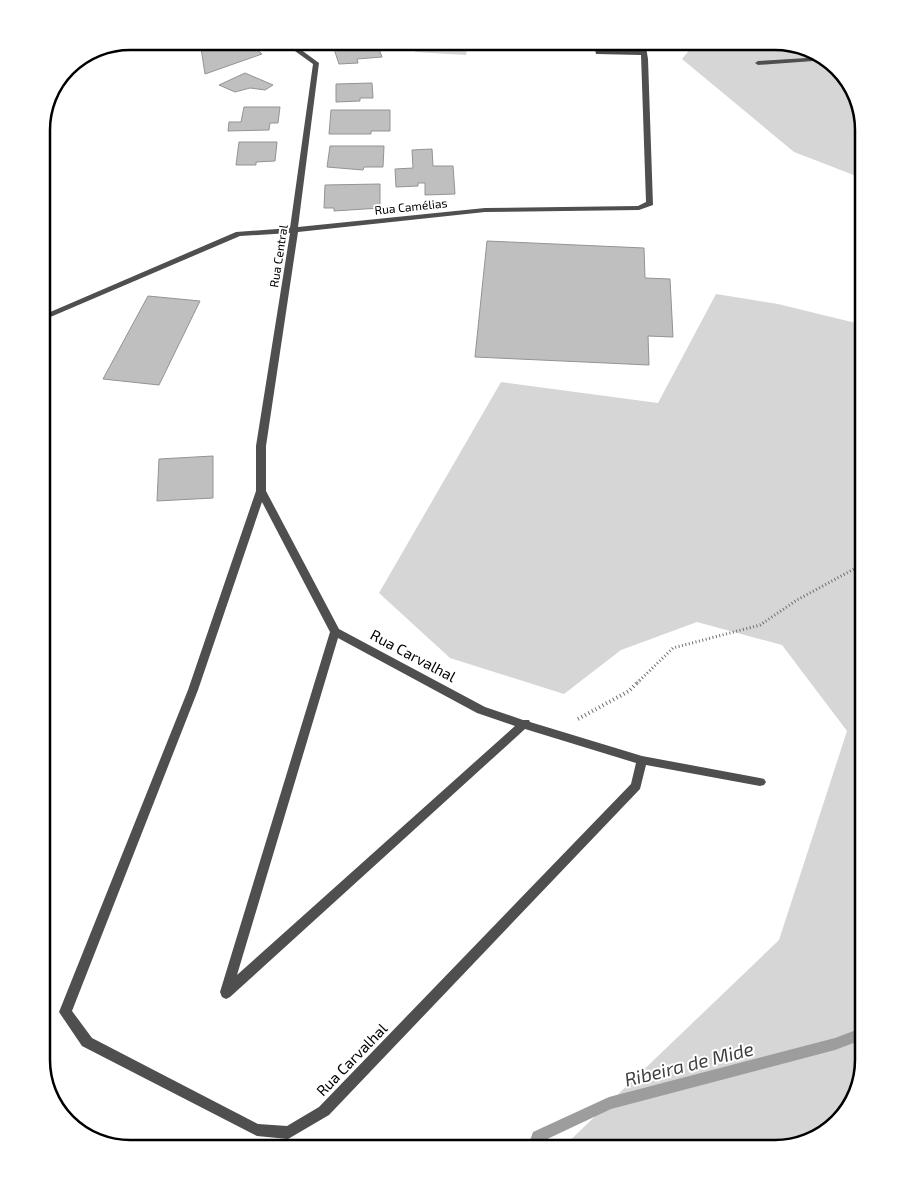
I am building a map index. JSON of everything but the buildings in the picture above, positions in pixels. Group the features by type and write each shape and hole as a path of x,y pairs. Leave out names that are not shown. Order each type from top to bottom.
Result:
{"street":[{"name":"Rua Central","path":"261,491 261,446 294,230 316,63 297,50"},
{"path":"598,50 598,53 644,53"},
{"name":"Rua Camélias","path":"50,313 239,234 484,210 639,208 650,204 651,184 644,50"},
{"path":"758,63 812,60"},
{"path":"261,491 335,632 226,993 525,723"},
{"name":"Rua Carvalhal","path":"261,491 193,690 65,1012 87,1042 257,1130 288,1132 324,1111 636,786 642,760 559,736 525,723 481,710 335,632"},
{"path":"642,760 760,782"}],"path":[{"path":"559,736 574,721 629,691 673,648 760,625 797,600 855,568"}],"shaded area":[{"path":"416,50 467,50 466,55 415,52"},
{"path":"690,50 780,50 800,54 824,67 841,86 851,105 855,130 855,176 794,152 682,59"},
{"path":"716,294 778,304 855,323 855,1060 849,1090 838,1109 810,1132 790,1138 774,1140 570,1140 779,940 847,731 782,645 697,622 621,650 564,694 450,658 379,593 501,382 658,403"}],"waterway":[{"name":"Ribeira de Mide","path":"537,1140 538,1137 609,1103 835,1044 855,1036"}]}
